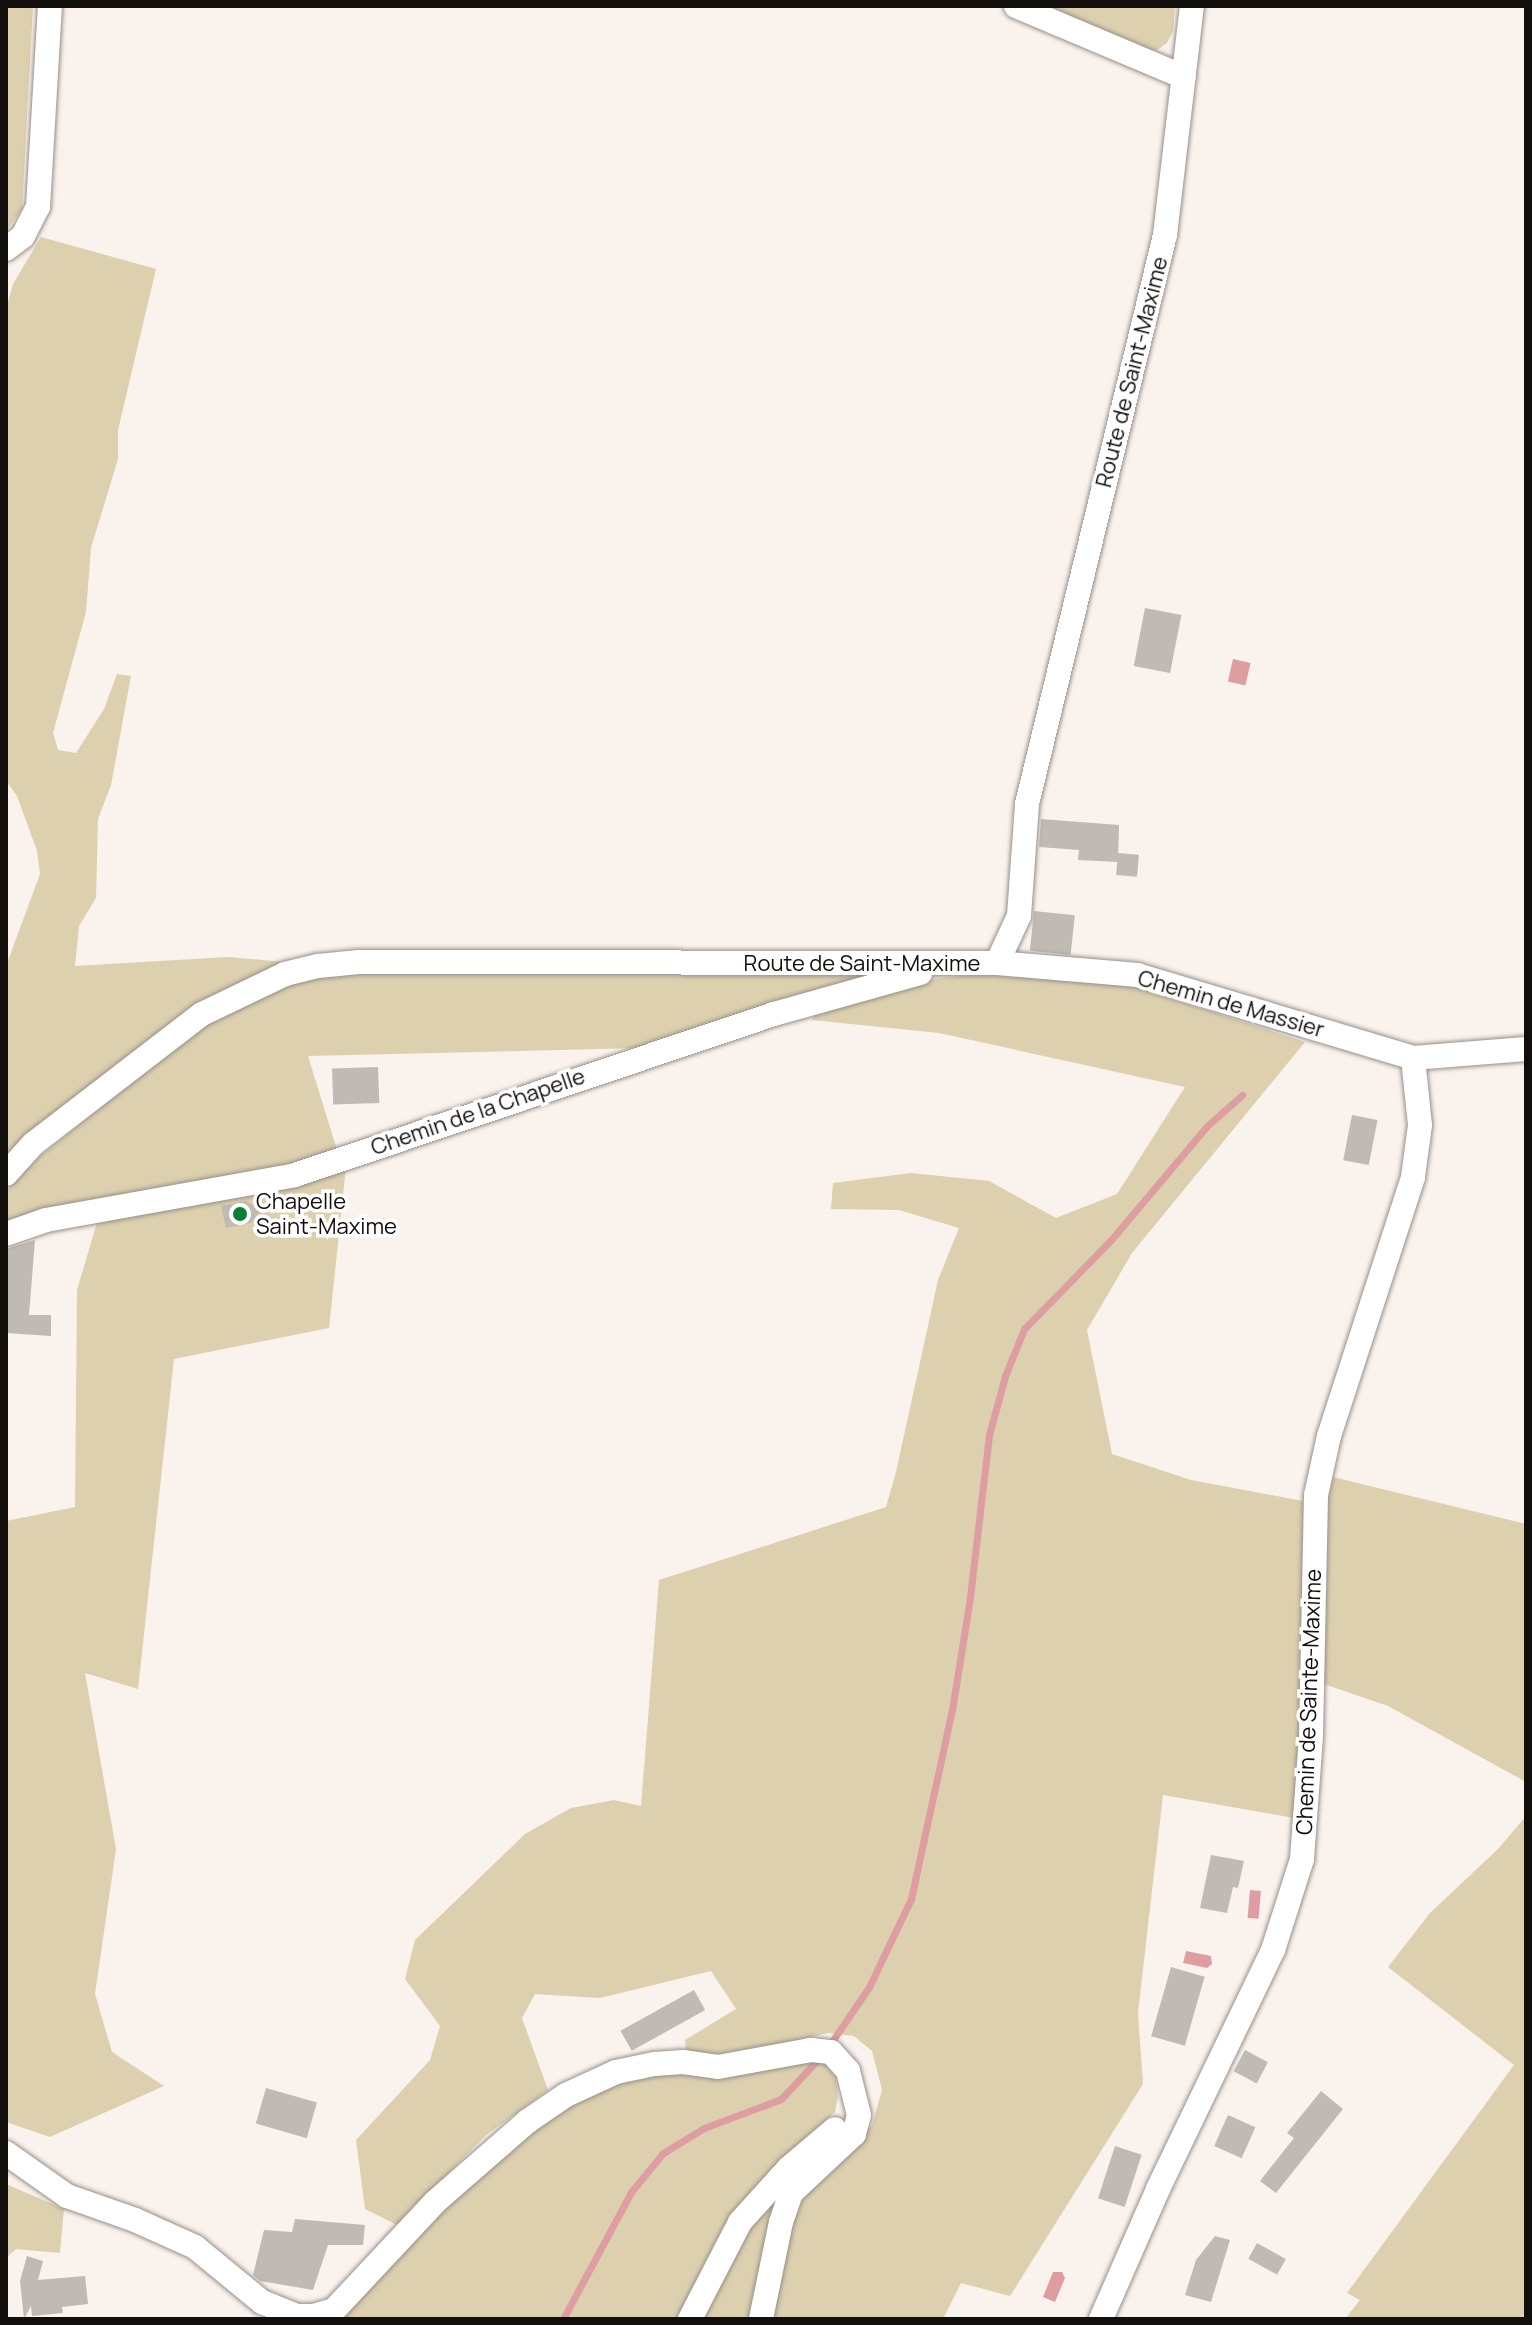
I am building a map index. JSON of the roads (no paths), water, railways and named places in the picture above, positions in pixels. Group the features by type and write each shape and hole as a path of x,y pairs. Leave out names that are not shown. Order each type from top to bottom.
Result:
{"street":[{"path":"6,249 23,236 38,207 50,6"},
{"path":"1016,6 1184,77"},
{"name":"Route de Saint-Maxime","path":"6,1174 33,1144 202,1014 285,974 318,966 359,962 945,966 997,963 1019,916 1027,804 1165,235 1192,6"},
{"name":"Chemin de Massier","path":"997,963 1137,975 1413,1058"},
{"name":"Chemin de la Chapelle","path":"6,1234 73,1214 295,1175 774,1014 945,966"},
{"path":"1413,1058 1526,1049"},
{"name":"Chemin de Sainte-Maxime","path":"1101,2319 1158,2189 1273,1950 1302,1859 1311,1735 1316,1495 1333,1424 1413,1177 1420,1125 1413,1058"},
{"path":"6,2153 34,2176 67,2196 188,2243 262,2302 297,2316 326,2314 347,2298 406,2231 481,2160 528,2121 566,2095 616,2072 655,2064 683,2062 718,2067 821,2051 848,2071 854,2105 859,2115 854,2134 791,2193 781,2222 761,2319"},
{"path":"690,2319 740,2222 789,2168 841,2124 854,2105"},
{"path":"6,2168 34,2176"}],"waterway":[{"path":"829,2046 869,1987 911,1899 952,1710 970,1597 989,1435 1005,1376 1024,1329 1111,1240 1207,1126 1242,1095"},
{"path":"563,2319 631,2192 663,2153 704,2128 781,2099 821,2056"}],"place":[{"name":"Chapelle Saint-Maxime","path":"240,1214"}]}
